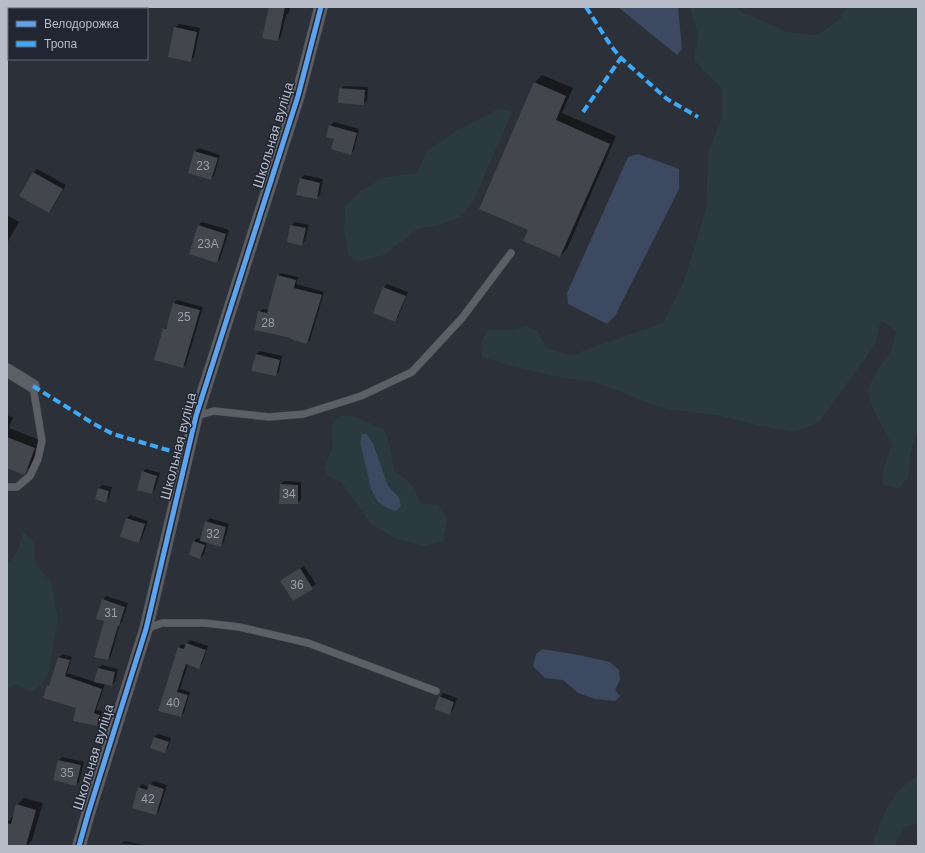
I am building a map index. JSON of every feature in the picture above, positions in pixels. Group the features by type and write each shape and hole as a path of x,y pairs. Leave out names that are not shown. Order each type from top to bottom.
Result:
{"street":[{"name":"Школьная вуліца","path":"79,846 146,629 196,416 298,96 321,7"},
{"path":"7,370 33,386"}],"lane":[{"path":"196,416 214,411 269,417 304,414 361,396 412,372 462,318 511,253"},
{"path":"7,487 17,487 30,476 38,459 42,441 33,386"},
{"path":"146,629 162,623 205,623 239,627 308,642 436,691"}],"shaded area":[{"path":"690,7 736,7 740,11 787,32 817,35 839,20 847,7 918,7 918,429 911,453 908,478 899,488 883,485 882,472 892,445 873,410 867,390 878,369 892,349 896,331 881,320 875,345 819,422 795,432 756,425 721,416 662,408 597,383 553,376 482,357 481,341 488,330 512,330 526,326 537,330 547,349 571,355 663,323 684,281 706,209 708,153 722,117 722,90 694,60 698,35"},
{"path":"500,108 512,112 474,200 461,217 441,225 418,229 384,255 358,262 348,255 344,231 345,207 362,190 385,177 417,173 427,151 456,131"},
{"path":"338,416 353,416 384,429 390,447 394,470 413,485 420,503 438,505 447,519 443,541 424,546 396,539 371,524 341,482 328,476 324,468 333,446 331,426","holes":["367,434 373,443 388,486 399,497 389,509"]},
{"path":"23,532 34,542 34,562 52,583 58,620 49,671 43,684 32,692 16,684 7,689 7,564 17,552"},
{"path":"918,775 918,827 915,824 904,827 896,842 896,846 874,846 874,839 886,809 899,789"}],"water":[{"path":"618,7 678,7 682,49 677,55"},
{"path":"638,154 679,169 679,189 615,316 607,324 568,304 567,293 628,157"},
{"path":"362,434 367,434 373,443 388,486 399,497 401,506 396,511 389,509 378,502 371,489 360,442"},
{"path":"542,649 610,662 619,670 620,680 615,690 620,696 615,701 595,699 578,693 563,680 545,678 533,666 536,654"}],"building":[{"path":"269,7 285,7 278,41 262,38"},
{"path":"174,27 197,32 191,62 168,57"},
{"path":"534,82 566,96 556,120 610,144 560,257 523,241 528,230 479,209"},
{"path":"339,88 365,90 364,105 338,103"},
{"path":"329,125 357,133 351,155 331,149 334,139 326,137"},
{"path":"194,151 218,158 211,180 188,173"},
{"path":"33,172 63,189 49,213 19,196"},
{"path":"300,178 320,183 317,199 296,195"},
{"path":"198,225 226,234 217,263 189,254"},
{"path":"290,225 306,228 302,246 287,242"},
{"path":"277,275 296,280 294,288 322,295 307,344 291,338 254,330 258,311 267,313"},
{"path":"383,287 406,296 395,322 373,313"},
{"path":"173,303 200,310 183,368 154,360 163,328 166,329"},
{"path":"256,354 280,360 276,376 251,371"},
{"path":"7,437 35,448 24,475 7,468"},
{"path":"142,471 157,476 152,494 137,490"},
{"path":"280,484 298,485 298,504 279,504"},
{"path":"98,488 109,491 106,503 95,499"},
{"path":"126,518 145,524 139,543 120,537"},
{"path":"205,521 226,527 221,547 200,541"},
{"path":"193,541 205,545 200,559 189,555"},
{"path":"300,568 313,589 293,601 280,581"},
{"path":"102,599 125,607 108,660 94,657 104,621 96,619"},
{"path":"186,643 206,650 199,669 186,664 177,692 188,695 181,717 158,711 178,647 184,649"},
{"path":"58,657 70,660 65,676 102,689 94,713 100,715 97,726 73,721 76,708 43,698 47,685 49,686"},
{"path":"98,668 115,672 112,686 94,682"},
{"path":"439,696 454,702 450,715 434,709"},
{"path":"154,737 169,742 165,753 150,748"},
{"path":"58,760 81,765 76,786 53,780"},
{"path":"149,784 164,789 156,815 132,808 138,787 147,790"},
{"path":"16,804 36,810 26,846 7,846 7,823 11,824"}],"marked path":[{"path":"586,7 611,46 621,58 667,99 698,117"},
{"path":"583,112 621,58"},
{"path":"33,386 94,424 113,434 188,456"}],"cycle path":[{"path":"79,846 146,629 196,416 298,96 321,7"}]}
